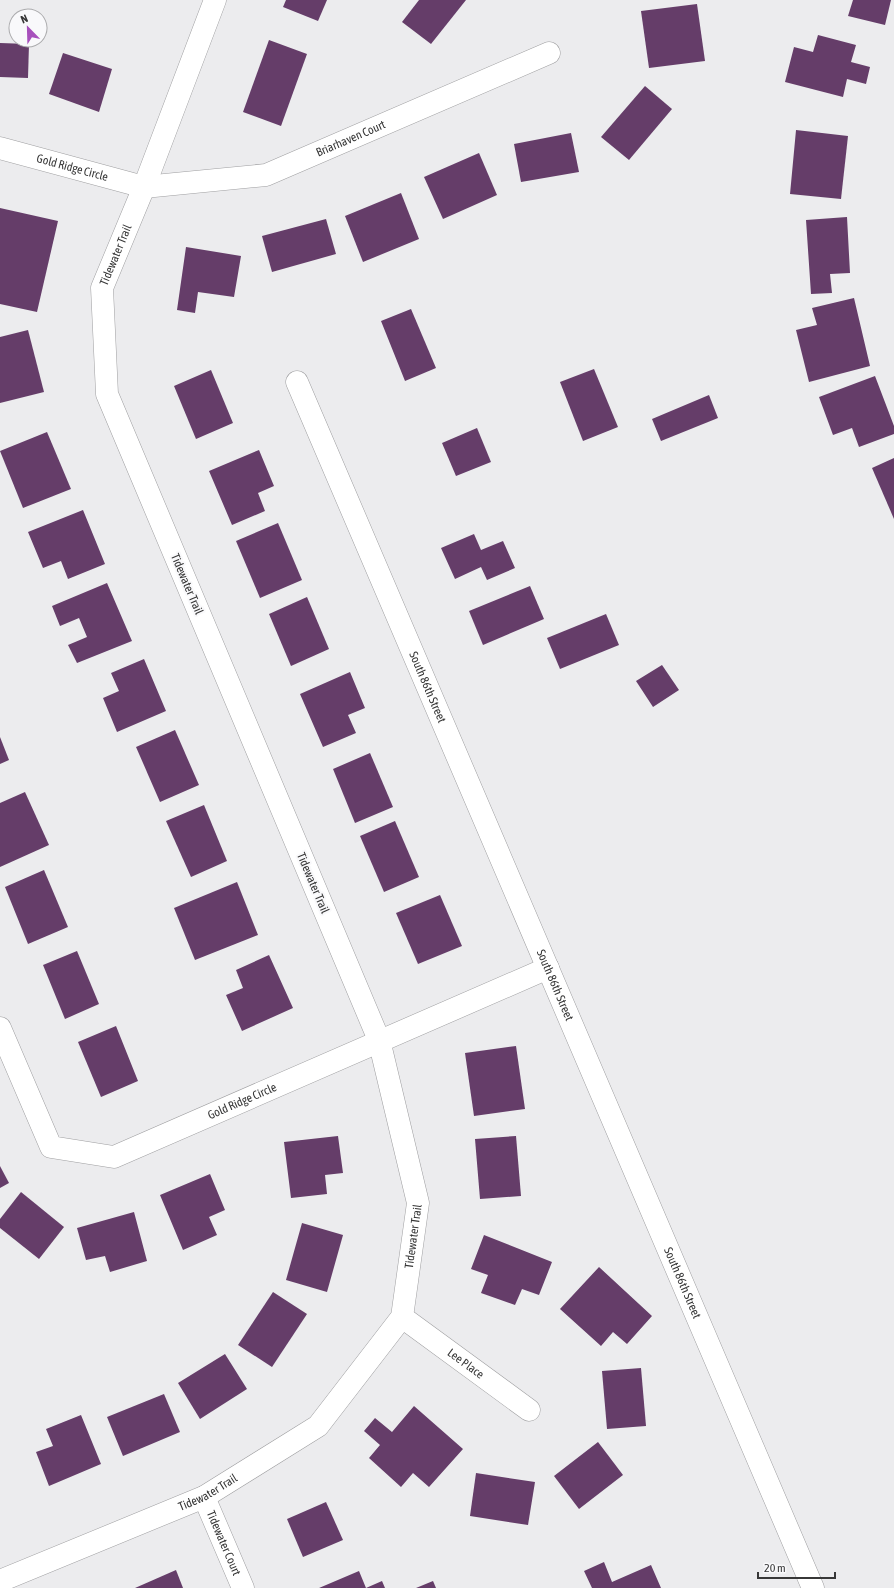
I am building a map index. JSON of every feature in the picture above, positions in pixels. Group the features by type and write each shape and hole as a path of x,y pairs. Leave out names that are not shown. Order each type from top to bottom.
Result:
{"street":[{"name":"Tidewater Trail","path":"0,1581 204,1497 318,1426 402,1317 418,1203 379,1040 107,394 102,288 144,187 215,0"},
{"name":"Briarhaven Court","path":"144,187 266,175 549,53"},
{"name":"Gold Ridge Circle","path":"0,148 144,187"},
{"name":"South 86th Street","path":"297,382 813,1588"},
{"name":"Gold Ridge Circle","path":"0,1028 51,1148 114,1157 379,1040 548,968"},
{"name":"Lee Place","path":"402,1317 529,1410"},
{"name":"Tidewater Court","path":"204,1497 243,1588"}],"building":[{"path":"286,0 327,0 318,21 283,7"},
{"path":"419,0 466,0 431,44 402,22"},
{"path":"853,0 891,0 885,25 848,16"},
{"path":"697,4 705,61 649,68 641,11"},
{"path":"818,35 856,45 851,62 870,67 866,84 847,79 843,97 785,82 794,47 813,52"},
{"path":"269,40 307,54 281,126 243,112"},
{"path":"0,43 8,43 8,48 29,48 28,78 0,77"},
{"path":"63,53 112,69 99,112 49,94"},
{"path":"645,86 672,109 629,160 601,137"},
{"path":"796,130 848,136 841,199 790,194"},
{"path":"571,133 579,172 521,182 514,144"},
{"path":"479,153 497,195 443,219 424,177"},
{"path":"401,193 419,239 363,262 345,216"},
{"path":"0,208 58,221 37,312 0,304"},
{"path":"847,217 850,273 830,274 832,293 811,294 806,220"},
{"path":"326,219 336,254 272,272 262,236"},
{"path":"186,247 241,256 234,297 198,292 195,313 177,310"},
{"path":"854,298 870,366 809,382 796,330 817,325 812,308"},
{"path":"411,309 436,368 405,381 381,321"},
{"path":"28,330 44,392 0,403 0,337"},
{"path":"594,369 618,427 583,441 560,382"},
{"path":"211,370 233,423 196,439 174,386"},
{"path":"875,376 894,426 894,434 859,447 852,428 833,435 819,397"},
{"path":"709,395 718,418 661,441 652,419"},
{"path":"477,428 491,462 456,476 442,443"},
{"path":"47,432 71,489 23,508 0,451"},
{"path":"259,450 274,486 258,493 265,511 232,525 209,471"},
{"path":"894,458 894,519 872,468"},
{"path":"83,510 105,564 68,579 61,561 43,568 28,532"},
{"path":"278,523 302,580 260,598 236,541"},
{"path":"474,534 481,550 503,541 515,568 487,580 481,567 455,579 441,548"},
{"path":"107,583 132,641 77,663 68,645 87,637 79,618 60,626 52,606"},
{"path":"530,586 544,619 483,645 469,611"},
{"path":"307,597 329,649 291,666 269,614"},
{"path":"606,614 619,645 560,669 547,638"},
{"path":"144,659 166,711 117,732 103,698 119,691 111,673"},
{"path":"662,665 679,690 653,707 636,681"},
{"path":"350,672 365,708 348,715 356,733 323,747 300,694"},
{"path":"175,730 199,785 160,802 136,747"},
{"path":"0,737 9,760 0,764"},
{"path":"370,753 393,807 355,823 333,769"},
{"path":"25,792 49,845 0,867 0,803"},
{"path":"204,805 227,861 191,877 166,821"},
{"path":"395,821 419,877 384,892 360,836"},
{"path":"44,870 68,927 28,944 5,887"},
{"path":"237,882 258,935 195,960 174,908"},
{"path":"440,895 462,946 418,964 396,913"},
{"path":"77,951 99,1004 65,1019 43,965"},
{"path":"269,955 293,1008 242,1031 226,995 243,988 236,970"},
{"path":"116,1026 138,1081 101,1097 78,1042"},
{"path":"516,1046 525,1109 474,1116 465,1053"},
{"path":"338,1136 343,1173 325,1175 327,1194 291,1198 284,1142"},
{"path":"516,1136 521,1196 480,1199 475,1139"},
{"path":"0,1166 9,1183 0,1188"},
{"path":"210,1174 225,1210 209,1217 217,1235 183,1250 160,1195"},
{"path":"21,1192 64,1227 39,1259 0,1228 0,1219"},
{"path":"134,1212 147,1261 110,1272 105,1256 86,1260 77,1228"},
{"path":"302,1223 343,1235 327,1292 286,1280"},
{"path":"484,1235 552,1262 539,1295 522,1289 515,1305 481,1293 488,1275 471,1269"},
{"path":"599,1267 652,1316 627,1344 613,1332 601,1346 560,1309"},
{"path":"273,1292 307,1314 272,1367 238,1345"},
{"path":"225,1354 247,1389 200,1419 178,1383"},
{"path":"641,1368 646,1426 607,1429 602,1371"},
{"path":"164,1394 180,1432 123,1456 107,1417"},
{"path":"414,1406 463,1449 429,1487 413,1473 401,1487 369,1458 380,1445 364,1431 375,1418 392,1432"},
{"path":"81,1415 101,1464 49,1486 36,1452 53,1446 46,1429"},
{"path":"598,1442 623,1475 579,1509 554,1476"},
{"path":"476,1473 535,1482 528,1525 470,1516"},
{"path":"326,1502 343,1540 303,1557 287,1519"},
{"path":"604,1562 612,1582 651,1565 661,1588 592,1588 584,1571"},
{"path":"176,1570 183,1588 135,1588"},
{"path":"359,1571 366,1588 319,1588"},
{"path":"382,1581 385,1588 366,1588"},
{"path":"433,1581 436,1588 416,1588"}]}
